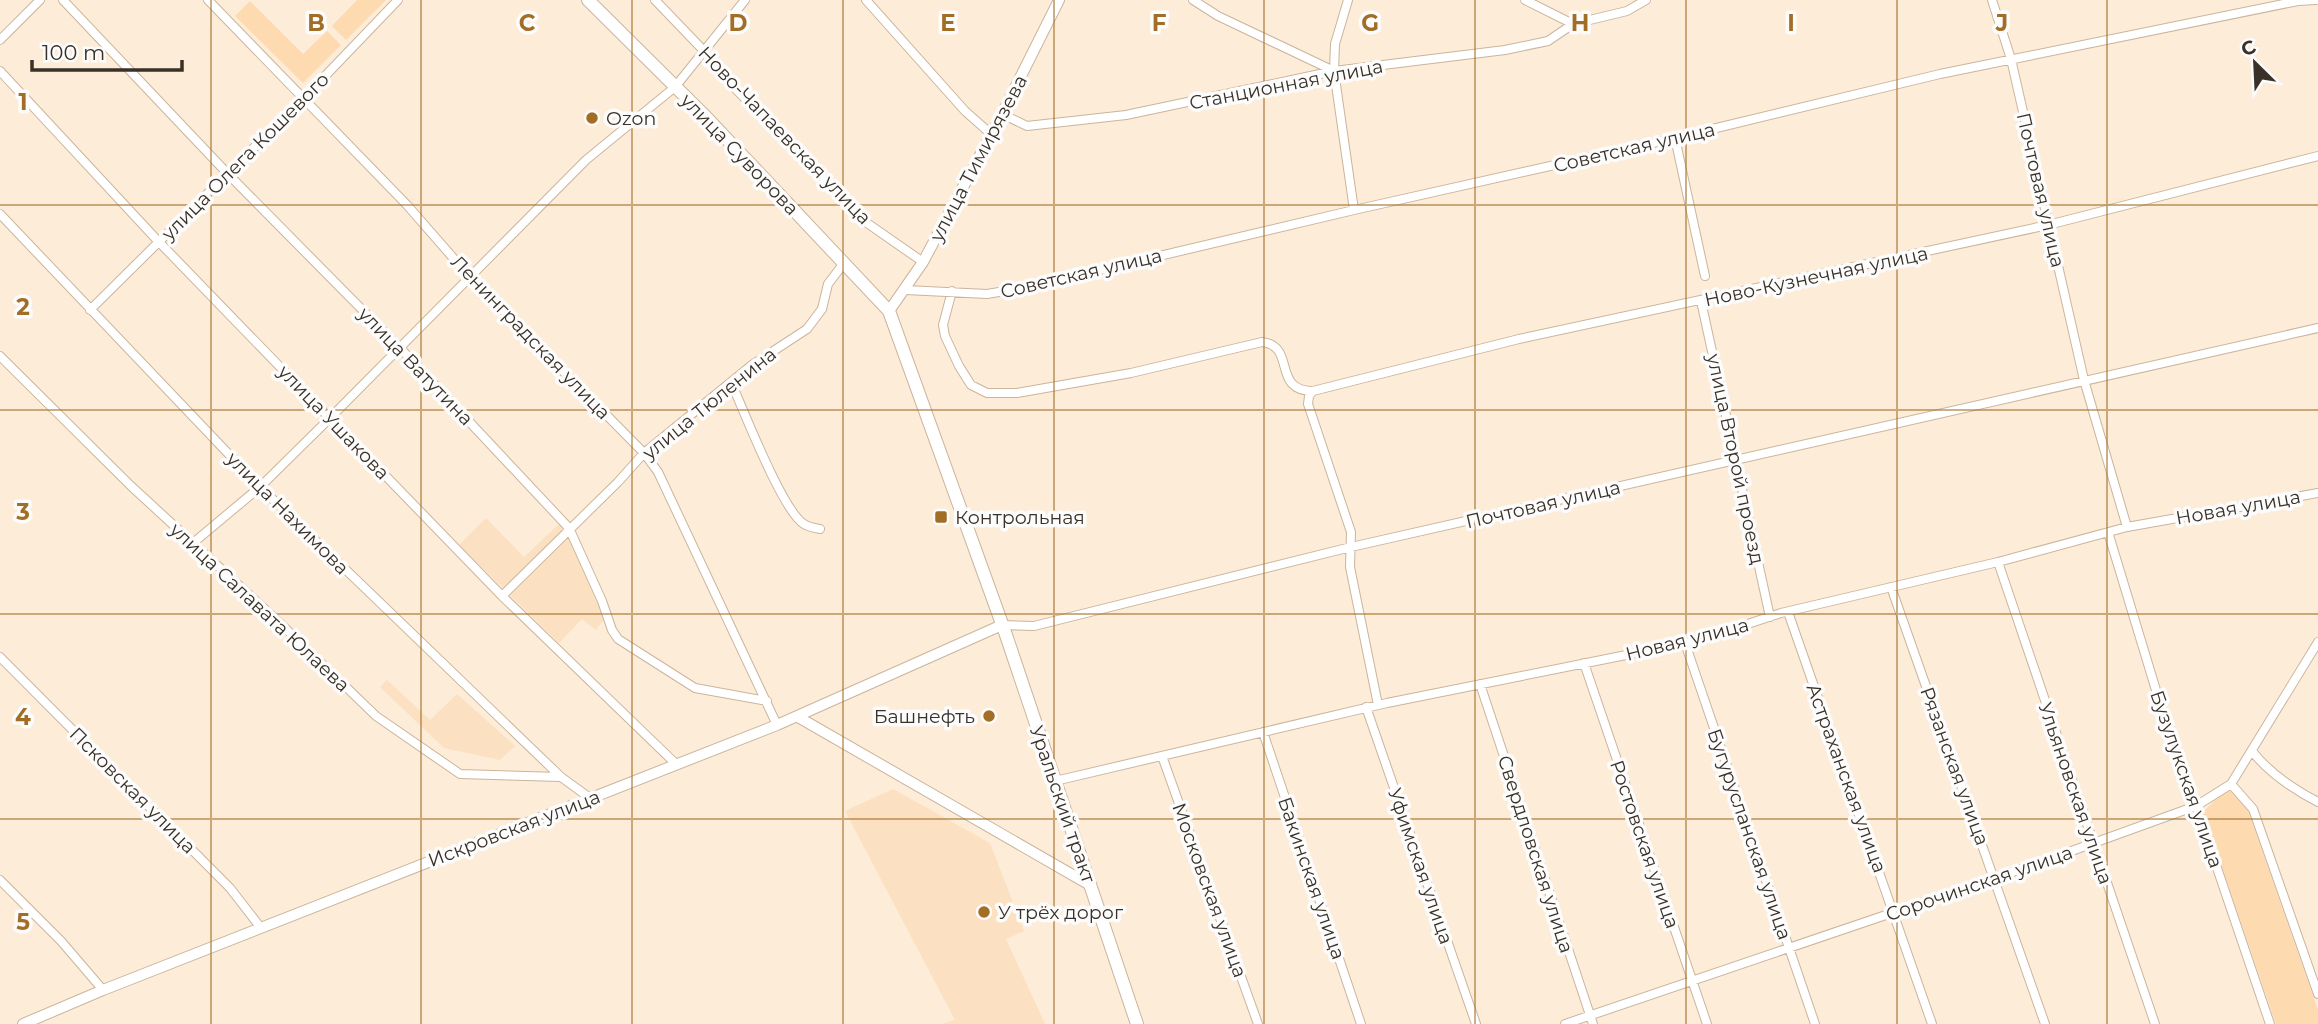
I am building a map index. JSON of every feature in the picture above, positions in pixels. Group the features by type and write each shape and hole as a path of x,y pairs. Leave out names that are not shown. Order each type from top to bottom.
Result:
{"main road":[{"name":"улица Суворова","path":"588,0 676,87 889,311"},
{"name":"улица Тимирязева","path":"889,311 923,262 1059,0"},
{"name":"Уральский тракт","path":"889,311 1002,625 1137,1024"},
{"name":"Искровская улица","path":"23,1024 103,990 798,717 1002,625"},
{"path":"798,717 1090,885"}],"street":[{"path":"0,40 40,0"},
{"name":"улица Ватутина","path":"63,0 227,173 401,349 569,528 618,639 695,688 767,701"},
{"name":"Ленинградская улица","path":"208,0 407,205 469,276 645,453 658,472 778,725"},
{"name":"улица Олега Кошевого","path":"90,310 303,99 398,0"},
{"name":"Ново-Чапаевская улица","path":"654,0 704,51 718,71 867,223 923,262"},
{"path":"193,543 260,487 401,349 469,276 586,160 676,87 746,0"},
{"path":"866,0 965,111 991,134"},
{"path":"1193,0 1218,16 1334,72"},
{"path":"1348,0 1335,44 1334,72 1353,210"},
{"path":"1525,0 1573,24"},
{"name":"Станционная улица","path":"1002,114 1027,126 1126,115 1334,72 1505,50 1548,41 1573,24 1627,11 1646,0"},
{"name":"Почтовая улица","path":"1992,0 2011,59 2084,380 2127,527"},
{"name":"Советская улица","path":"906,290 987,294 1028,287 2011,59 2298,1 2316,0"},
{"name":"улица Ушакова","path":"0,71 158,241 502,596 676,764"},
{"path":"1675,138 1705,276"},
{"name":"Ново-Кузнечная улица","path":"1313,391 1519,339 2049,225 2318,156"},
{"name":"улица Нахимова","path":"0,214 260,487 561,777 590,799"},
{"name":"улица Тюленина","path":"502,596 645,453 752,365 807,328 822,309 828,284 844,263"},
{"path":"952,291 943,325 945,336 958,366 971,385 987,393 1017,393 1131,373 1262,342 1277,348 1292,386 1299,391 1313,391"},
{"name":"улица Второй проезд","path":"1701,301 1770,617"},
{"name":"Почтовая улица","path":"1002,625 1034,626 1351,547 2318,328"},
{"name":"улица Салавата Юлаева","path":"0,356 131,486 376,716 460,774 561,777"},
{"path":"731,382 793,513 804,524 820,529"},
{"path":"1313,391 1308,396 1308,404 1351,532 1350,567 1378,705"},
{"name":"Новая улица","path":"1055,781 1378,705 1685,643 1788,612 1998,562 2127,527 2318,493"},
{"name":"Бузулукская улица","path":"2108,532 2169,733 2270,1024"},
{"name":"Ульяновская улица","path":"1998,562 2155,1024"},
{"name":"Рязанская улица","path":"1891,587 2045,1024"},
{"name":"Астраханская улица","path":"1788,612 1933,1024"},
{"name":"Сорочинская улица","path":"1565,1024 1591,1020 1692,981 2093,844 2196,806 2231,784 2318,642"},
{"name":"Бугурусланская улица","path":"1685,643 1815,1024"},
{"name":"Псковская улица","path":"0,657 230,888 261,928"},
{"name":"Ростовская улица","path":"1584,663 1707,1024"},
{"name":"Свердловская улица","path":"1480,684 1591,1020"},
{"name":"Уфимская улица","path":"1366,708 1476,1024"},
{"name":"Бакинская улица","path":"1263,732 1361,1024"},
{"path":"2252,751 2263,765 2318,802"},
{"name":"Московская улица","path":"1162,756 1258,1024"},
{"name":"Бузулукская улица","path":"2231,784 2253,809 2318,994"},
{"path":"0,880 61,941 103,990"},
{"path":"2308,966 2318,963"}],"shaded area":[{"path":"357,0 386,0 346,40 332,26"},
{"path":"250,1 303,54 327,31 341,45 303,83 235,16"},
{"path":"486,518 524,557 559,524 566,531 604,619 596,630 582,619 559,643 459,545"},
{"path":"387,680 430,720 457,694 515,746 500,760 444,748 380,687"},
{"path":"893,789 990,843 1024,931 1006,939 1045,1024 942,1024 955,1020 845,811"},
{"path":"2230,791 2246,805 2318,1010 2318,1024 2276,1024 2203,812 2223,792"}],"place":[{"name":"Ozon","path":"592,118"},
{"name":"Контрольная","path":"941,517"},
{"name":"Башнефть","path":"989,716"},
{"name":"У трёх дорог","path":"984,912"}]}
